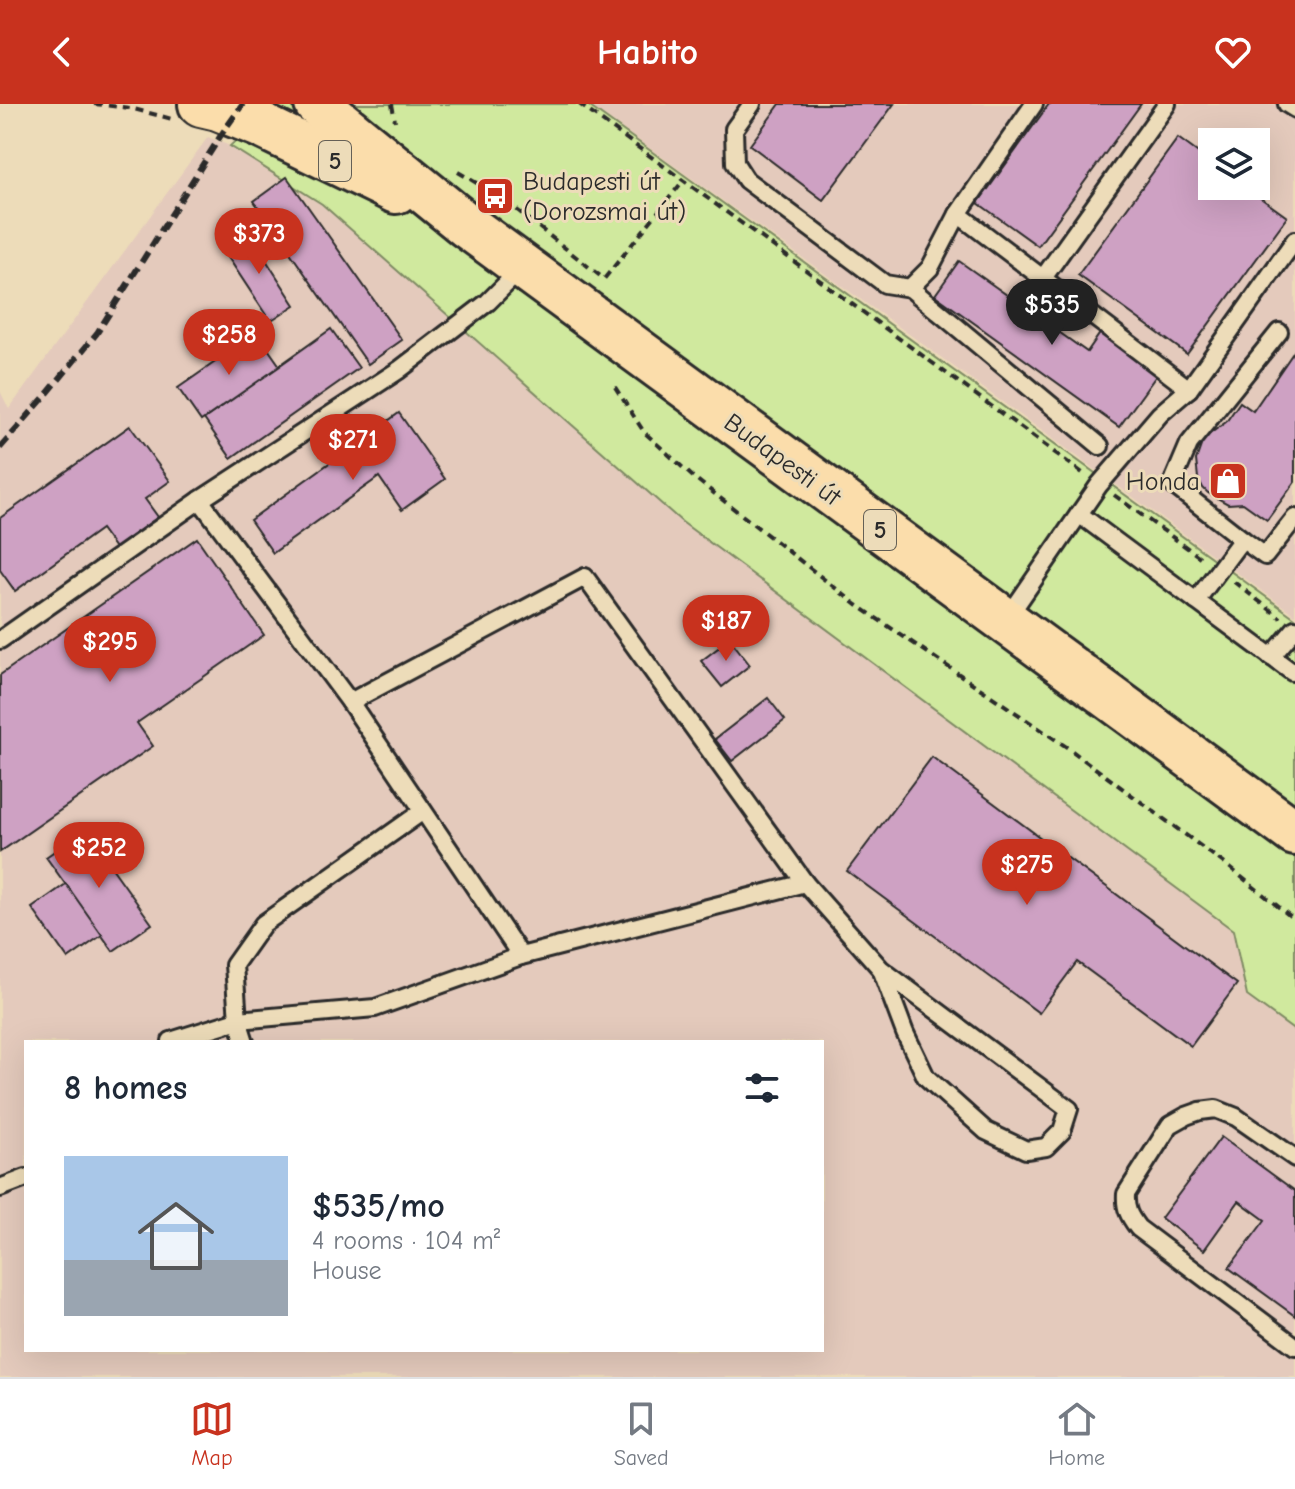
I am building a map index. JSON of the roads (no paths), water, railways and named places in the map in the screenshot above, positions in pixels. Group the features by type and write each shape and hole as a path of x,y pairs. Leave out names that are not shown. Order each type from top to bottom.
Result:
{"main road":[{"name":"Budapesti út","path":"317,104 466,225 1295,833"},
{"name":"Budapesti út","path":"188,112 218,108 258,124 466,225"}],"lane":[{"path":"752,104 734,129 735,163 746,180 885,284 910,288 1100,446"},
{"path":"910,288 930,268 958,214 1034,104"},
{"path":"1043,278 1167,104"},
{"path":"1287,104 1295,109"},
{"path":"958,214 1189,389"},
{"path":"1005,621 1099,485 1160,414 1189,389 1295,240"},
{"path":"0,640 200,500 399,370 488,302 524,267"},
{"path":"1279,332 1189,444 1172,484 1265,556 1295,518"},
{"path":"200,500 350,702 521,956"},
{"path":"1079,514 1271,657 1295,671"},
{"path":"1196,601 1242,539"},
{"path":"350,702 585,577 805,883 881,969 1069,1109 1062,1131 1046,1147 1026,1150 986,1131 926,1077 905,1033 881,969"},
{"path":"1271,657 1290,624"},
{"path":"244,1040 238,1020 234,965 263,924 423,811"},
{"path":"174,1040 238,1020 375,1008 521,956 805,883"},
{"path":"1295,1158 1236,1117 1216,1109 1200,1111 1170,1125 1126,1194 1125,1205 1138,1228 1295,1346"},
{"path":"0,1188 24,1179"}],"railway":[{"path":"0,448 97,333 243,104"}],"place":[{"name":"Budapesti út (Dorozsmai út)","path":"495,196"},
{"name":"Honda","path":"1228,481"}]}
